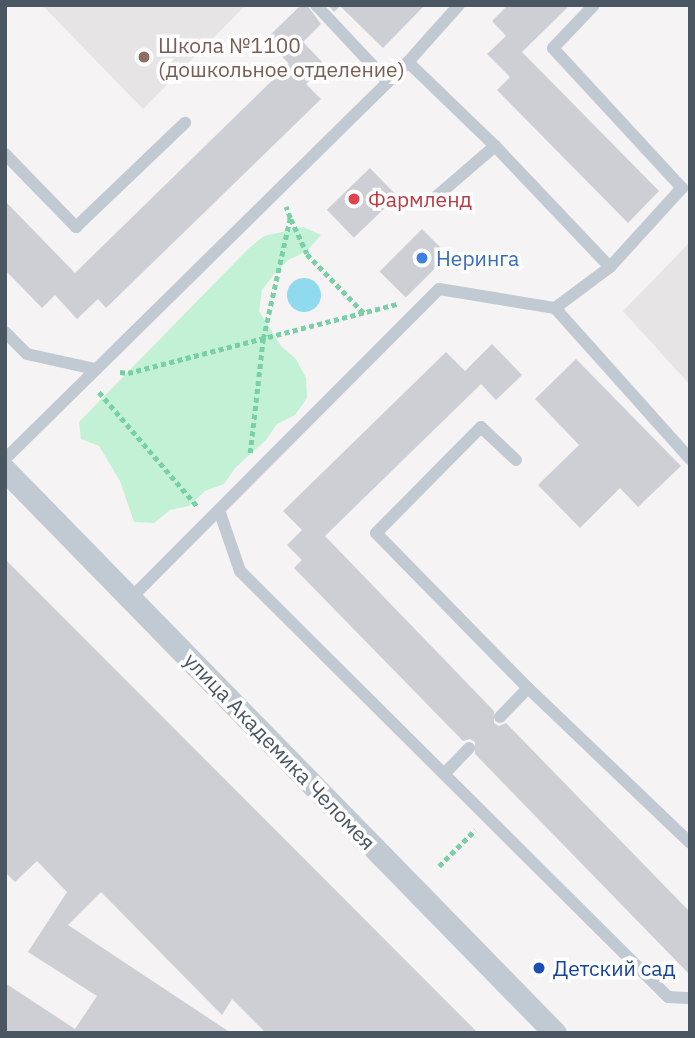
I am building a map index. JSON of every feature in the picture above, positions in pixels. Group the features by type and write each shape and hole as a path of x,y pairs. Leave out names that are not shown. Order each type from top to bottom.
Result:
{"street":[{"name":"улица Академика Челомея","path":"5,470 555,1033"}],"lane":[{"path":"316,5 388,82"},
{"path":"5,459 408,62 459,5"},
{"path":"555,307 610,267 682,188 553,48 594,5"},
{"path":"408,62 495,146 610,267"},
{"path":"5,154 76,228 185,123"},
{"path":"430,202 495,146"},
{"path":"131,598 439,289 555,307 690,459"},
{"path":"5,332 27,354 91,373"},
{"path":"516,460 481,427 376,533 528,688 690,843"},
{"path":"219,510 240,571 668,997 690,998"},
{"path":"500,717 528,688"},
{"path":"444,774 470,748"}],"path":[{"path":"279,189 307,254 365,313"},
{"path":"247,482 263,339 290,218"},
{"path":"91,373 128,373 401,303"},
{"path":"91,373 209,520"},
{"path":"439,866 473,832"}],"shaded area":[{"name":"Школа №1100 (дошкольное отделение)","path":"42,5 246,5 143,109"},
{"path":"690,242 690,385 623,311"}],"green space":[{"path":"303,227 321,235 307,251 288,260 274,274 262,290 259,311 281,346 296,359 306,378 307,398 295,415 277,424 266,440 235,468 224,484 205,491 189,506 170,510 154,523 134,522 120,481 99,446 81,439 79,422 249,248 264,236"}],"water":[{"path":"304,278 316,283 321,295 316,307 304,312 292,307 287,295 292,283"}],"building":[{"path":"301,5 307,5 321,24 303,42 325,65 306,84 321,99 106,308 98,299 77,319 55,295 42,308 5,270 5,201 75,273 289,64 266,39"},
{"path":"328,5 425,5 383,48 340,6 334,12"},
{"path":"508,5 570,5 522,52 659,191 628,223 497,90 510,77 487,54 506,36 492,21"},
{"path":"370,168 397,196 354,238 327,210"},
{"path":"422,229 448,255 406,298 380,271"},
{"path":"492,344 522,375 496,400 481,384 325,536 494,711 494,723 499,726 506,723 690,912 690,975 475,754 475,742 470,739 463,741 294,568 302,560 287,545 302,530 283,511 446,352 465,371"},
{"path":"576,359 681,466 638,507 620,488 580,528 538,485 579,445 535,399"},
{"path":"5,559 478,1033 266,1033 232,999 222,1015 101,892 68,925 231,1033 5,1033 5,983 75,1029 97,996 28,952 67,892 37,861 15,882 5,872"}],"place":[{"name":"Школа №1100 (дошкольное отделение)","path":"144,57"},
{"name":"Фармленд","path":"354,199"},
{"name":"Неринга","path":"422,258"},
{"name":"Детский сад","path":"539,968"}]}
